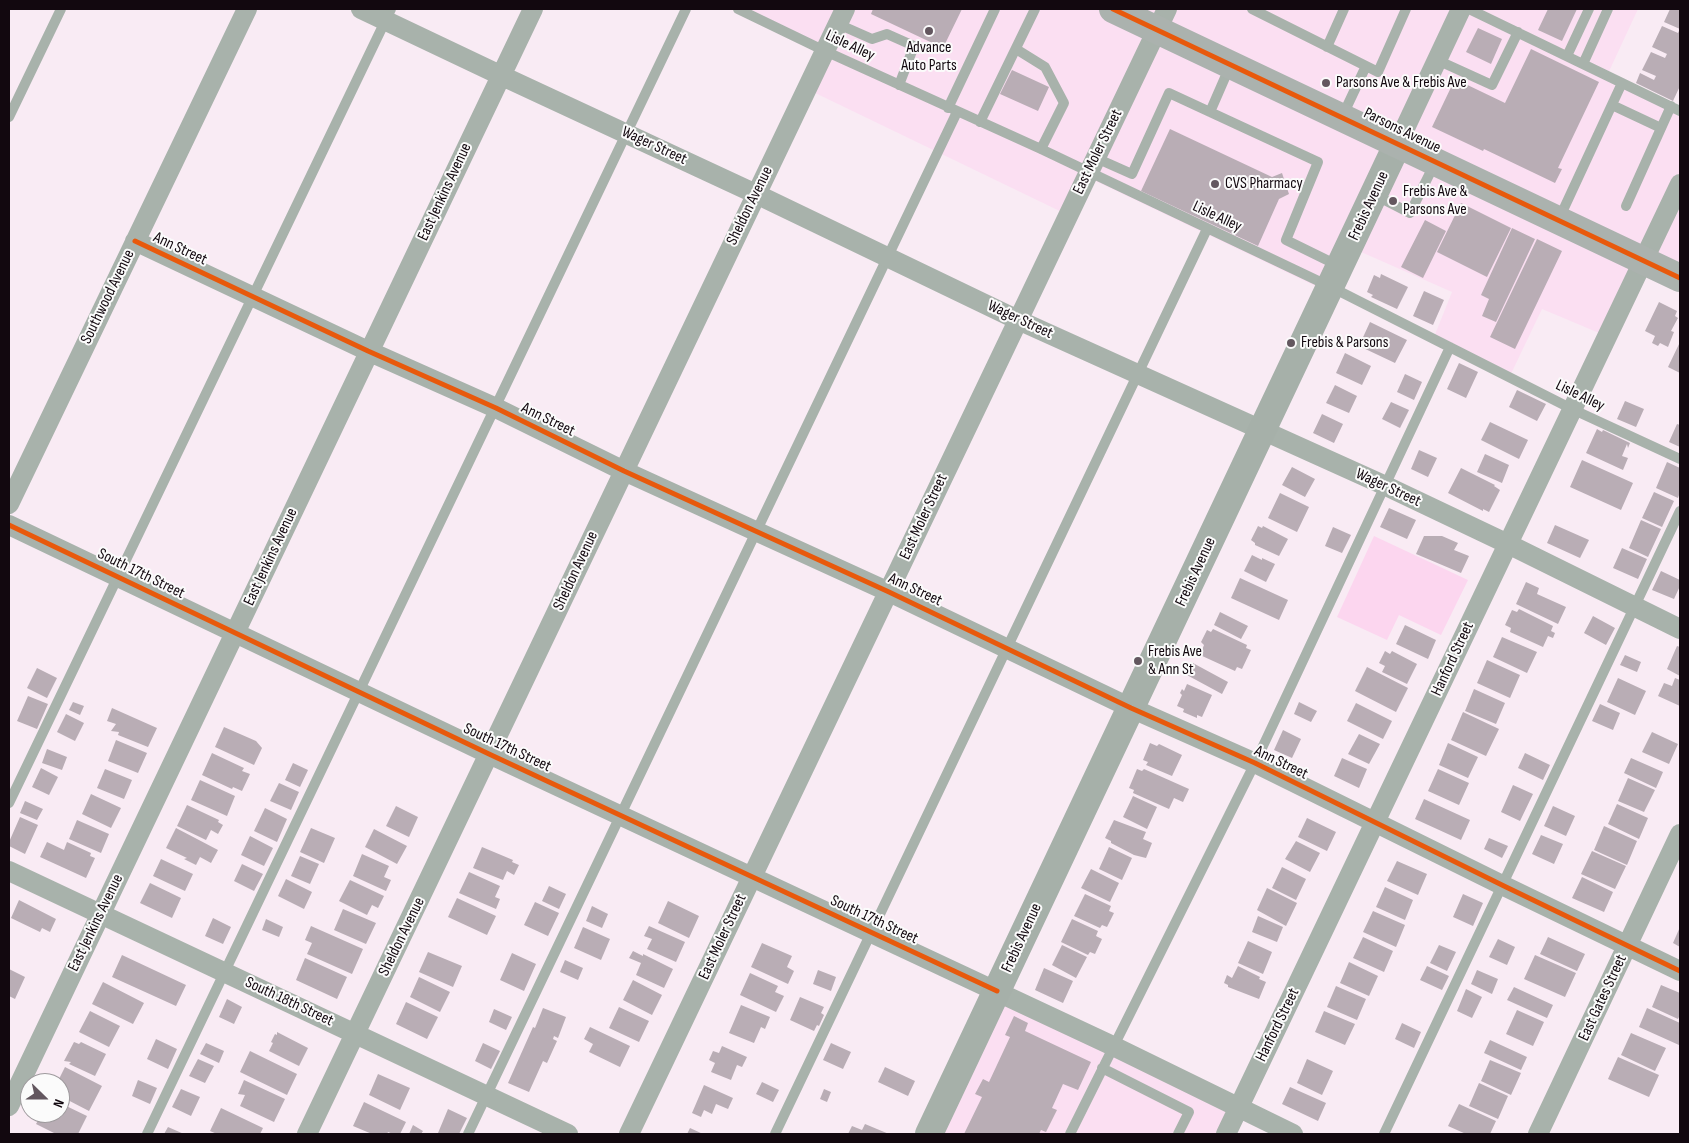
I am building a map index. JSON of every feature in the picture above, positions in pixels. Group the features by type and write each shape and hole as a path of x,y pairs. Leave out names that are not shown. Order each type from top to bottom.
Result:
{"main road":[{"name":"Parsons Avenue","path":"1113,9 1162,19 1231,64 1680,278"},
{"name":"Frebis Avenue","path":"929,1134 1398,143"}],"street":[{"name":"Southwood Avenue","path":"9,504 247,9"},
{"name":"Wager Street","path":"361,9 388,15 500,75 756,194 1018,320 1386,486 1680,629"},
{"name":"East Jenkins Avenue","path":"9,1106 533,9"},
{"name":"Frebis Avenue","path":"1398,143 1460,9"},
{"name":"Sheldon Avenue","path":"307,1134 841,16"},
{"name":"East Moler Street","path":"629,1134 1162,19"},
{"name":"Hanford Street","path":"1226,1134 1574,410 1680,184"},
{"name":"Ann Street","path":"135,241 368,351 496,408 624,471 758,531 1008,648 1131,708 1255,763 1504,886 1680,970"},
{"name":"South 17th Street","path":"9,525 620,816 1113,1046 1294,1134"},
{"name":"East Gates Street","path":"1538,1134 1680,834"},
{"name":"South 18th Street","path":"9,871 568,1134"}],"lane":[{"path":"9,117 61,9"},
{"path":"147,1134 686,9"},
{"name":"Lisle Alley","path":"738,9 824,51 1041,149 1092,165 1207,229 1335,277 1450,347 1574,410 1680,459"},
{"path":"468,1134 758,531 886,258 953,110 995,9"},
{"path":"980,122 1035,9"},
{"path":"1252,9 1378,72 1406,9"},
{"path":"1328,46 1344,9"},
{"path":"1469,9 1676,109 1661,128 1626,206"},
{"path":"1567,56 1589,9"},
{"path":"1583,64 1608,9"},
{"path":"9,803 388,15"},
{"path":"841,16 872,39 887,34 914,46 899,85"},
{"path":"1437,60 1492,85 1518,32"},
{"path":"1016,49 1045,67 1064,103 1041,149"},
{"path":"1210,112 1231,64"},
{"path":"1342,117 1366,66"},
{"path":"1559,220 1622,83"},
{"path":"1092,165 1132,174 1169,93 1318,162 1286,240 1335,277"},
{"path":"1612,105 1661,128"},
{"path":"1374,195 1410,213 1436,161"},
{"path":"776,1134 1207,229"},
{"path":"1070,1134 1255,763 1450,347"},
{"path":"1384,1134 1504,886 1680,511"},
{"path":"1102,1068 1189,1112 1178,1134"}],"shaded area":[{"path":"736,9 1638,9 1605,80 1680,113 1680,278 1645,261 1611,338 1542,309 1509,378 1432,342 1452,292 1352,248 1330,293 1087,177 1070,216 809,90 825,55"},
{"path":"1374,536 1468,580 1441,635 1399,615 1387,640 1337,617"},
{"path":"998,990 1242,1109 1230,1134 928,1134"}],"building":[{"name":"Advance Auto Parts","path":"873,9 962,9 943,48 871,14"},
{"path":"1548,9 1577,9 1562,41 1538,30"},
{"path":"1670,9 1680,9 1680,29 1664,22"},
{"path":"1662,26 1678,33 1680,29 1680,86 1673,101 1636,83 1640,73 1654,80 1656,76 1642,70 1651,52 1665,58 1667,54 1652,47"},
{"path":"1478,28 1502,39 1491,64 1466,52"},
{"path":"1531,49 1599,82 1558,168 1562,169 1555,183 1484,149 1483,151 1432,127 1455,79 1505,103"},
{"path":"1012,70 1049,87 1038,111 1000,94"},
{"name":"CVS Pharmacy","path":"1170,129 1272,177 1282,173 1289,194 1279,199 1258,246 1141,191"},
{"path":"1461,203 1511,228 1487,277 1437,252"},
{"path":"1425,220 1446,231 1423,278 1401,267"},
{"path":"1512,228 1535,239 1496,322 1482,316 1489,299 1481,295"},
{"path":"1537,239 1562,251 1515,349 1490,337"},
{"path":"1381,274 1408,287 1397,309 1371,297 1373,295 1367,292 1374,275 1380,278"},
{"path":"1424,291 1444,300 1433,325 1413,316"},
{"path":"1659,302 1677,311 1675,316 1678,318 1671,331 1674,332 1668,347 1660,343 1658,346 1652,343 1655,336 1645,331"},
{"path":"1370,322 1407,340 1395,363 1359,346"},
{"path":"1680,342 1680,373 1668,367"},
{"path":"1345,353 1371,366 1362,385 1336,373"},
{"path":"1459,363 1478,372 1466,398 1447,389"},
{"path":"1405,374 1422,382 1414,400 1397,392"},
{"path":"1335,385 1357,396 1349,413 1326,403"},
{"path":"1517,390 1546,404 1537,421 1509,407"},
{"path":"1625,401 1644,409 1636,427 1617,419"},
{"path":"1391,402 1409,410 1400,428 1382,419"},
{"path":"1322,414 1343,424 1334,443 1313,433"},
{"path":"1490,422 1528,440 1519,459 1481,440"},
{"path":"1677,424 1680,425 1680,447 1669,442"},
{"path":"1597,429 1630,443 1628,448 1627,444 1622,456 1628,458 1623,470 1586,453"},
{"path":"1419,450 1437,458 1428,477 1411,469"},
{"path":"1485,454 1509,465 1502,483 1477,472"},
{"path":"1582,460 1633,483 1621,510 1570,487"},
{"path":"1667,462 1680,468 1680,492 1678,498 1656,488"},
{"path":"1292,467 1315,479 1305,497 1282,485"},
{"path":"1461,468 1495,485 1500,490 1489,512 1483,509 1483,511 1448,493"},
{"path":"1654,492 1674,501 1662,527 1642,518"},
{"path":"1280,493 1309,507 1297,532 1268,518"},
{"path":"1389,508 1416,520 1407,539 1380,527"},
{"path":"1641,520 1661,529 1648,557 1629,548"},
{"path":"1555,525 1589,540 1580,558 1547,543"},
{"path":"1258,526 1262,528 1263,526 1288,539 1279,556 1255,545 1251,540"},
{"path":"1333,527 1351,535 1342,553 1325,546"},
{"path":"1424,536 1442,536 1458,543 1454,550 1469,556 1461,573 1416,554"},
{"path":"1622,548 1647,559 1638,579 1613,568"},
{"path":"1252,555 1275,564 1266,582 1244,571"},
{"path":"1661,571 1680,580 1680,586 1674,599 1652,590"},
{"path":"1240,578 1288,600 1279,620 1231,598"},
{"path":"1526,582 1539,588 1537,594 1566,607 1558,624 1516,604"},
{"path":"1519,609 1553,626 1551,631 1555,633 1553,638 1548,636 1543,647 1510,632 1511,628 1505,625 1512,610 1517,612"},
{"path":"1220,612 1248,626 1241,639 1214,625"},
{"path":"1593,616 1615,628 1606,645 1584,633"},
{"path":"1405,625 1436,640 1428,659 1396,644"},
{"path":"1213,629 1247,645 1246,648 1251,650 1242,669 1237,667 1235,671 1200,655 1204,645 1201,642 1207,630 1211,632"},
{"path":"1502,637 1537,652 1527,673 1493,657"},
{"path":"1677,646 1680,647 1680,676 1667,669"},
{"path":"1385,651 1390,654 1392,651 1417,664 1407,684 1382,672 1385,666 1379,663"},
{"path":"1625,655 1641,662 1637,672 1620,665"},
{"path":"1487,660 1520,675 1510,698 1477,683"},
{"path":"1191,662 1228,682 1222,694 1185,674"},
{"path":"1367,667 1408,688 1396,712 1355,691"},
{"path":"37,668 57,678 47,698 27,688"},
{"path":"1618,678 1646,691 1635,715 1607,702"},
{"path":"1675,678 1680,680 1680,706 1658,696 1664,683 1672,686"},
{"path":"1187,684 1212,695 1202,717 1197,715 1197,718 1183,712 1184,709 1177,706 1182,695 1180,693 1182,689 1184,691"},
{"path":"1474,689 1505,703 1496,724 1465,711"},
{"path":"28,696 48,704 37,729 17,721"},
{"path":"73,702 84,706 80,715 69,710"},
{"path":"1299,702 1317,711 1311,722 1294,714"},
{"path":"1356,703 1392,721 1383,739 1347,721"},
{"path":"1600,704 1620,713 1613,730 1592,721"},
{"path":"112,708 157,728 148,747 118,735 119,732 111,731 116,724 107,721"},
{"path":"1463,712 1499,729 1486,756 1451,740"},
{"path":"66,714 84,723 75,741 57,732"},
{"path":"224,727 256,741 262,748 254,765 215,747"},
{"path":"1283,730 1301,739 1292,758 1274,750"},
{"path":"1652,732 1678,744 1669,764 1642,752"},
{"path":"1359,734 1380,744 1369,764 1348,754"},
{"path":"116,740 147,753 138,773 108,761"},
{"path":"1150,743 1157,746 1159,744 1182,755 1172,776 1146,765 1148,762 1143,760"},
{"path":"1448,743 1478,757 1468,778 1439,765"},
{"path":"47,749 67,757 62,770 42,763"},
{"path":"212,753 244,768 242,771 250,774 242,791 233,787 232,789 202,775"},
{"path":"1525,753 1550,765 1543,780 1518,768"},
{"path":"1342,758 1367,769 1359,788 1334,776"},
{"path":"1631,758 1663,772 1656,788 1624,773"},
{"path":"293,763 308,770 300,787 285,780"},
{"path":"41,768 58,777 49,795 32,787"},
{"path":"105,769 132,780 124,799 97,788"},
{"path":"1137,769 1142,771 1144,769 1189,789 1183,802 1174,798 1169,809 1133,793 1134,790 1129,788"},
{"path":"1438,769 1469,783 1459,805 1428,791"},
{"path":"1628,778 1655,790 1644,812 1618,801"},
{"path":"200,780 235,796 227,816 191,800"},
{"path":"279,783 299,792 291,810 270,801"},
{"path":"1513,785 1533,794 1520,821 1501,812"},
{"path":"91,794 121,808 111,828 82,814"},
{"path":"1133,796 1157,807 1147,829 1123,817"},
{"path":"1424,799 1470,820 1461,840 1415,819"},
{"path":"25,801 43,809 37,820 20,813"},
{"path":"1617,804 1648,818 1639,839 1608,824"},
{"path":"187,805 219,820 218,822 223,825 218,834 211,830 206,840 177,826"},
{"path":"396,806 418,817 409,837 386,826"},
{"path":"1553,806 1575,816 1566,836 1544,826"},
{"path":"265,808 287,819 277,842 254,831"},
{"path":"20,817 38,825 25,854 9,846"},
{"path":"1307,818 1336,832 1327,851 1298,837"},
{"path":"77,820 109,834 101,853 69,839"},
{"path":"1114,820 1146,832 1143,839 1152,843 1146,858 1134,855 1105,838"},
{"path":"1604,826 1637,841 1627,865 1594,850"},
{"path":"176,828 218,850 211,863 200,857 196,865 184,859 187,858 166,848"},
{"path":"311,828 335,838 324,863 300,852"},
{"path":"374,829 407,846 397,864 365,847"},
{"path":"1541,835 1563,844 1554,864 1532,854"},
{"path":"250,836 273,848 264,866 241,855"},
{"path":"1489,838 1508,846 1502,858 1484,849"},
{"path":"1296,841 1320,853 1310,872 1285,859"},
{"path":"47,842 64,850 67,842 91,853 90,856 95,858 86,878 40,857"},
{"path":"482,847 513,860 512,862 519,865 514,875 507,871 503,880 473,868"},
{"path":"1109,847 1132,858 1122,880 1099,869"},
{"path":"1592,851 1626,866 1615,889 1581,874"},
{"path":"362,854 389,866 384,877 391,880 386,891 353,876"},
{"path":"300,856 319,864 310,884 291,876"},
{"path":"161,859 193,874 185,891 153,876"},
{"path":"1397,861 1427,874 1418,895 1387,881"},
{"path":"242,864 263,874 254,891 234,881"},
{"path":"1282,867 1306,879 1296,900 1272,888"},
{"path":"1091,869 1119,883 1110,902 1081,888"},
{"path":"469,872 500,886 495,897 500,899 496,909 459,893"},
{"path":"1582,877 1613,892 1604,912 1572,898"},
{"path":"286,879 312,892 304,909 278,896"},
{"path":"350,880 384,896 378,908 372,905 367,915 339,901"},
{"path":"150,883 181,898 172,918 140,903"},
{"path":"549,886 566,894 559,909 542,901"},
{"path":"1385,887 1413,900 1405,920 1376,907"},
{"path":"1267,888 1297,903 1286,926 1257,910"},
{"path":"1085,894 1111,906 1109,911 1114,913 1107,927 1102,925 1100,928 1074,916"},
{"path":"1463,894 1483,903 1473,926 1453,917"},
{"path":"457,898 496,916 487,935 448,917"},
{"path":"19,900 56,919 50,932 42,928 40,932 11,918"},
{"path":"668,901 699,916 689,938 658,923"},
{"path":"535,902 559,913 548,936 524,925"},
{"path":"592,906 608,914 602,928 586,921"},
{"path":"343,909 376,923 366,944 334,930"},
{"path":"1373,911 1405,925 1396,947 1363,932"},
{"path":"1258,916 1283,927 1277,942 1252,932"},
{"path":"213,918 231,927 223,944 205,936"},
{"path":"266,919 283,927 279,937 262,930"},
{"path":"1072,919 1098,931 1096,936 1102,939 1095,954 1090,952 1088,955 1061,942"},
{"path":"311,926 363,949 352,974 307,954 312,943 305,940"},
{"path":"649,926 685,942 676,962 647,949 652,939 644,936"},
{"path":"583,927 610,939 601,960 574,948"},
{"path":"1680,927 1680,947 1673,943"},
{"path":"1363,937 1393,951 1384,972 1353,958"},
{"path":"1548,937 1585,954 1577,971 1540,954"},
{"path":"1498,939 1515,947 1507,965 1489,957"},
{"path":"1248,941 1272,952 1263,974 1238,963"},
{"path":"762,943 792,956 787,967 794,971 788,984 751,967"},
{"path":"1062,945 1087,957 1076,978 1052,965"},
{"path":"1439,945 1456,952 1447,971 1430,963"},
{"path":"633,951 673,969 664,988 636,975 641,963 629,958"},
{"path":"428,952 462,966 453,987 419,972"},
{"path":"512,953 536,964 524,991 500,980"},
{"path":"122,955 186,985 176,1006 112,977"},
{"path":"1535,955 1576,973 1565,997 1524,979"},
{"path":"305,958 347,977 337,999 296,980"},
{"path":"565,960 583,968 578,980 560,972"},
{"path":"1349,962 1378,976 1369,996 1340,983"},
{"path":"1238,966 1266,982 1259,999 1228,987 1224,983 1227,975 1232,978"},
{"path":"1427,966 1449,976 1442,990 1420,980"},
{"path":"1044,968 1073,981 1063,1003 1035,990"},
{"path":"9,969 25,977 15,999 9,996"},
{"path":"818,970 836,977 831,991 813,984"},
{"path":"1477,970 1498,979 1492,994 1471,984"},
{"path":"750,973 778,986 775,992 784,996 776,1012 740,995"},
{"path":"419,977 450,992 440,1012 410,997"},
{"path":"633,980 662,995 652,1015 623,1000"},
{"path":"103,982 144,1003 133,1024 92,1004"},
{"path":"1661,985 1680,993 1680,1015 1678,1019 1652,1007"},
{"path":"1336,986 1366,999 1357,1020 1327,1007"},
{"path":"1514,987 1553,1005 1547,1018 1507,1000"},
{"path":"1466,989 1482,997 1472,1018 1457,1011"},
{"path":"800,997 824,1007 821,1013 824,1015 819,1026 817,1025 814,1031 790,1020"},
{"path":"227,999 242,1007 234,1024 219,1017"},
{"path":"406,1002 438,1017 427,1039 396,1024"},
{"path":"741,1005 770,1017 765,1029 761,1027 754,1043 729,1033"},
{"path":"619,1007 649,1021 639,1042 609,1028"},
{"path":"543,1008 566,1017 558,1038 554,1036 553,1039 557,1041 547,1063 543,1061 529,1092 508,1083"},
{"path":"1647,1008 1680,1023 1679,1045 1639,1027"},
{"path":"494,1009 512,1017 506,1030 489,1022"},
{"path":"1517,1010 1544,1022 1533,1046 1506,1034"},
{"path":"90,1011 120,1026 109,1047 79,1032"},
{"path":"1324,1011 1355,1024 1345,1045 1315,1032"},
{"path":"1014,1016 1028,1023 1025,1031 1091,1062 1078,1090 1063,1084 1052,1108 1057,1110 1046,1132 1041,1130 1039,1134 964,1134 982,1097 975,1094 983,1079 989,1082 1010,1037 1005,1035"},
{"path":"1402,1023 1421,1032 1414,1048 1395,1039"},
{"path":"590,1027 630,1046 620,1067 589,1052 593,1044 584,1039"},
{"path":"277,1032 308,1048 299,1066 269,1051 273,1043 271,1042 275,1034 277,1035"},
{"path":"1631,1033 1666,1048 1655,1071 1621,1055"},
{"path":"156,1039 177,1049 168,1069 147,1059"},
{"path":"1490,1040 1527,1057 1521,1070 1484,1053"},
{"path":"74,1042 79,1044 81,1042 106,1054 95,1076 69,1064 71,1062 64,1061"},
{"path":"206,1043 224,1051 219,1063 200,1054"},
{"path":"483,1043 500,1051 491,1069 475,1061"},
{"path":"831,1043 851,1052 843,1069 823,1060"},
{"path":"722,1046 747,1057 742,1067 737,1065 731,1080 711,1072 715,1063 709,1060 713,1051 719,1053"},
{"path":"250,1051 297,1074 287,1095 240,1072"},
{"path":"1618,1057 1659,1075 1649,1097 1608,1079"},
{"path":"198,1059 214,1066 205,1083 189,1076"},
{"path":"1307,1059 1333,1071 1322,1095 1297,1083"},
{"path":"1490,1060 1521,1073 1511,1095 1481,1081"},
{"path":"65,1067 102,1086 89,1111 70,1101 70,1073 62,1073"},
{"path":"885,1067 915,1081 908,1096 878,1082"},
{"path":"378,1074 410,1088 400,1110 369,1095"},
{"path":"138,1080 157,1088 150,1104 132,1096"},
{"path":"244,1080 285,1099 274,1122 240,1106 245,1095 238,1094"},
{"path":"762,1082 779,1090 773,1102 756,1094"},
{"path":"1479,1083 1508,1096 1498,1119 1469,1106"},
{"path":"704,1085 733,1098 728,1109 716,1104 712,1114 704,1110 701,1117 692,1113"},
{"path":"1290,1087 1326,1103 1318,1121 1282,1104"},
{"path":"181,1089 200,1097 191,1116 172,1107"},
{"path":"824,1089 831,1092 827,1102 820,1099"},
{"path":"364,1102 406,1122 400,1134 388,1132 387,1134 372,1134 353,1126"},
{"path":"1459,1104 1496,1121 1490,1134 1466,1134 1448,1126"},
{"path":"70,1108 87,1116 78,1134 56,1134 36,1124 70,1123"},
{"path":"221,1108 263,1128 260,1134 217,1134 210,1131"},
{"path":"448,1109 467,1118 459,1134 438,1133"},
{"path":"865,1124 889,1134 848,1134 852,1126 862,1130"},
{"path":"413,1125 423,1131 421,1134 409,1134"},
{"path":"168,1127 184,1134 164,1134"},
{"path":"690,1128 703,1134 687,1134"}],"cycle path":[{"path":"1113,9 1680,278"},
{"path":"135,241 368,351 496,408 624,471 889,592 1131,708 1255,763 1680,971"},
{"path":"9,525 489,754 997,991"}],"place":[{"name":"Advance Auto Parts","path":"929,31"},
{"name":"Parsons Ave & Frebis Ave","path":"1326,83"},
{"name":"CVS Pharmacy","path":"1215,184"},
{"name":"Frebis Ave & Parsons Ave","path":"1393,201"},
{"name":"Frebis & Parsons","path":"1291,343"},
{"name":"Frebis Ave & Ann St","path":"1138,661"}]}
